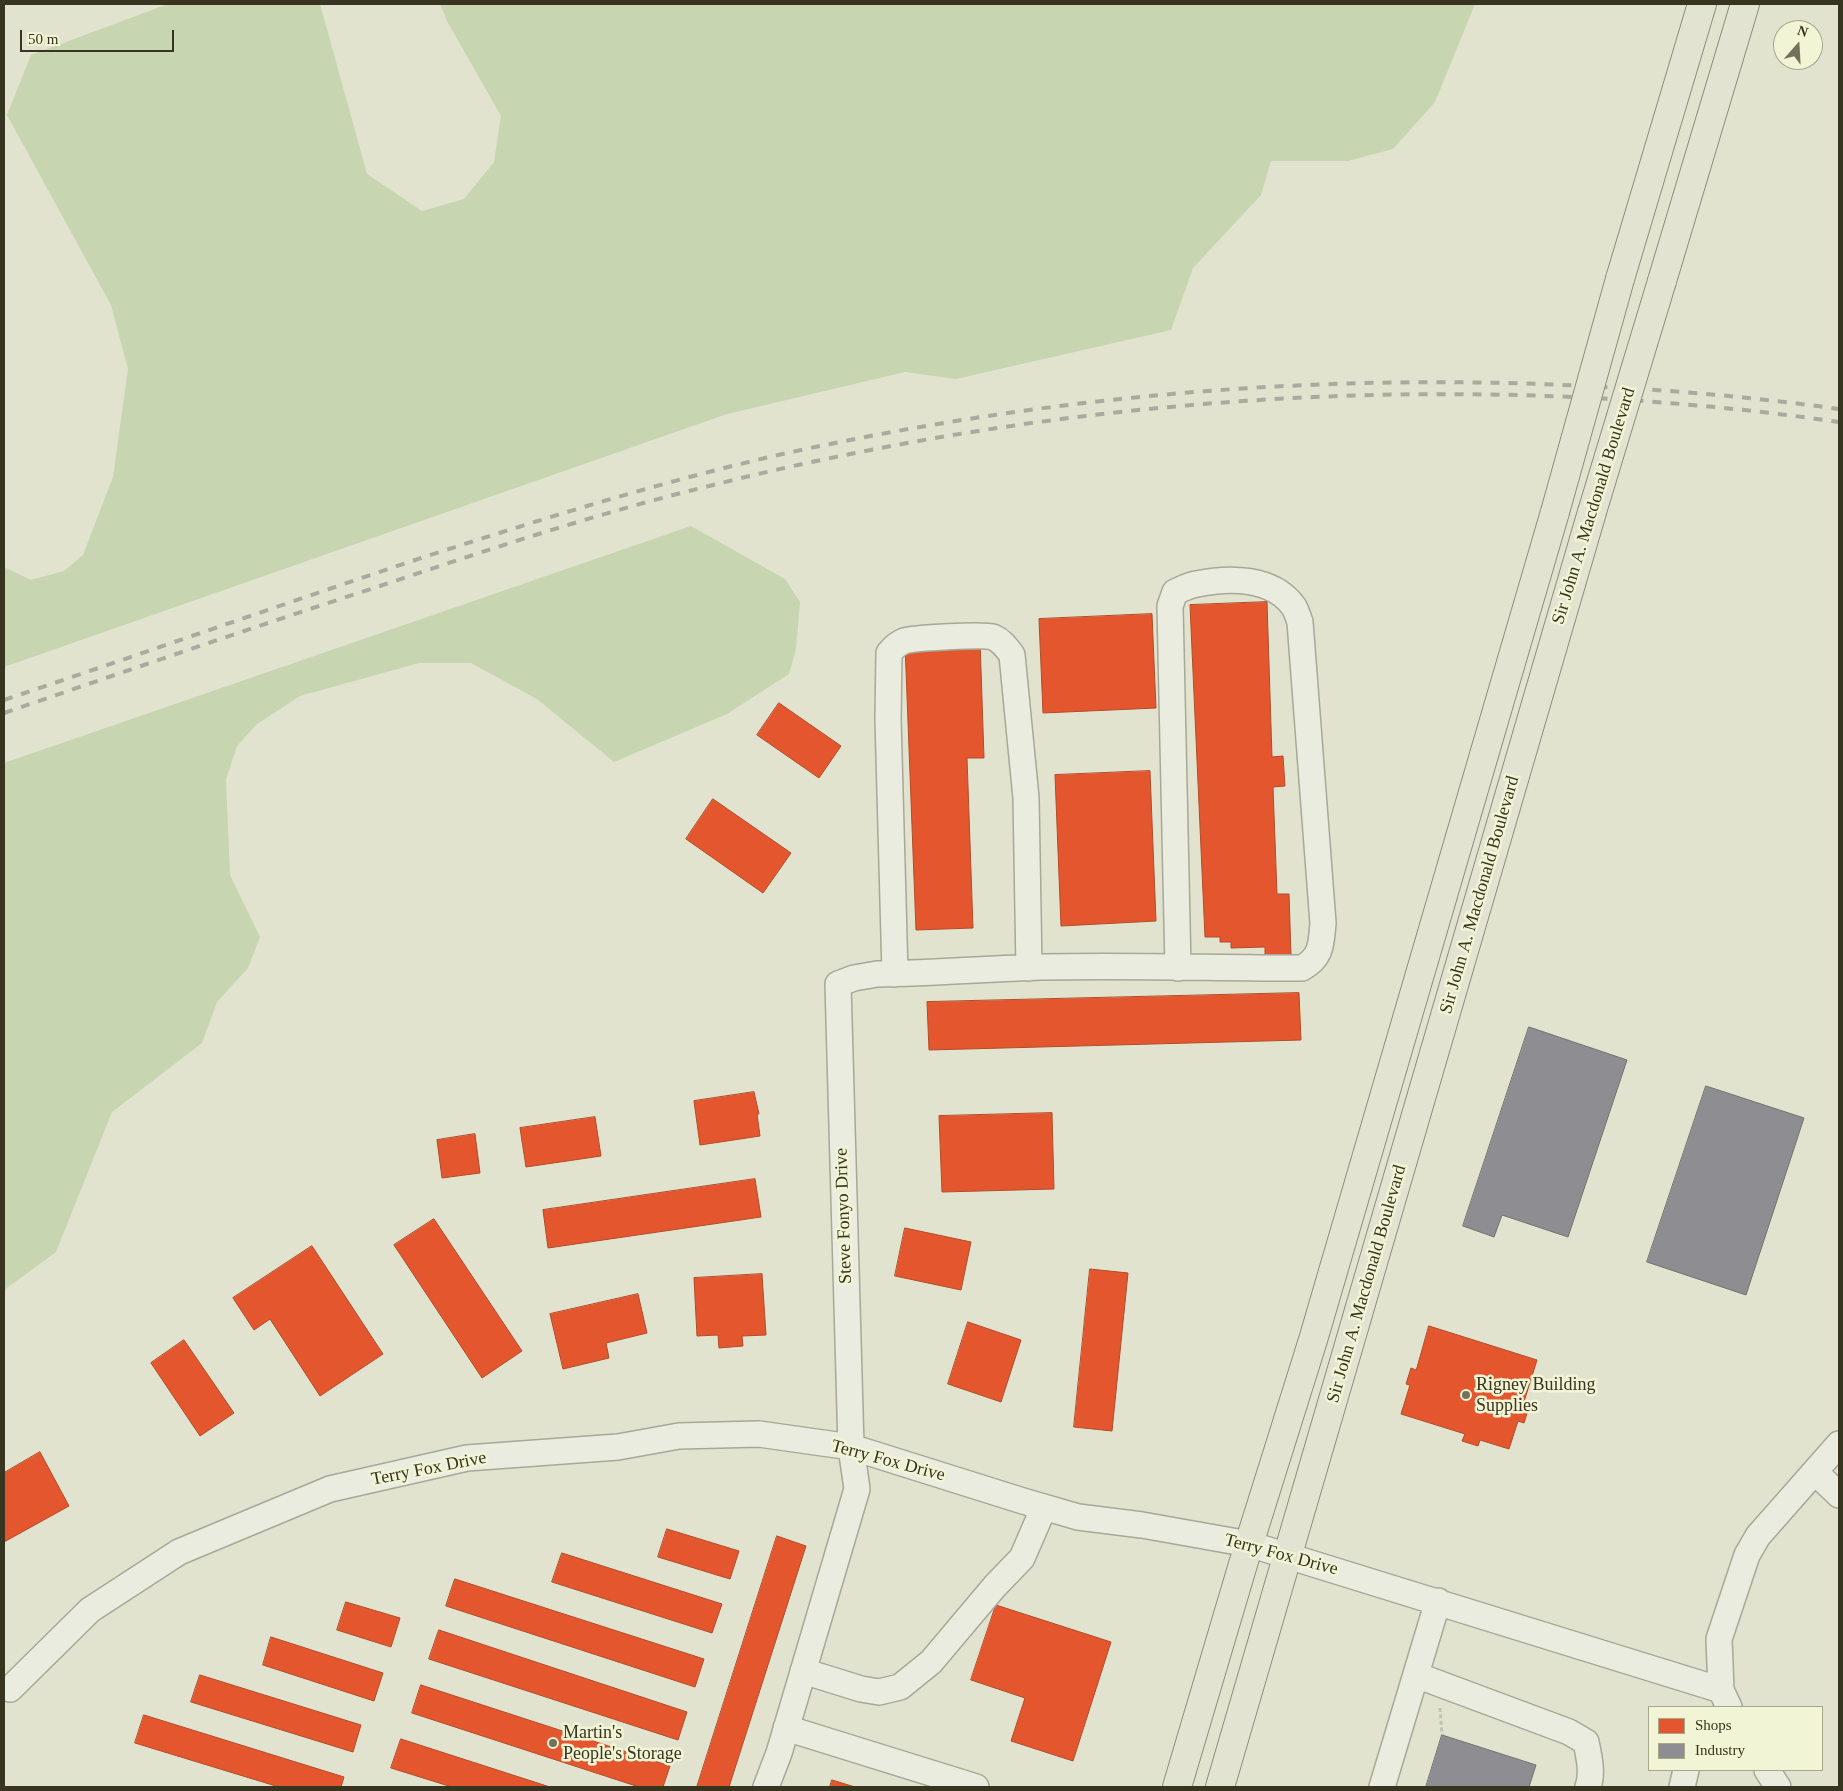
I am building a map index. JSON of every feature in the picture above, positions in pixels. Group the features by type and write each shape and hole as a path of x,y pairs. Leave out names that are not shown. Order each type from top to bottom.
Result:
{"main road":[{"name":"Sir John A. Macdonald Boulevard","path":"1177,1787 1249,1544 1313,1340 1555,512 1620,279 1702,4"},
{"name":"Sir John A. Macdonald Boulevard","path":"1220,1787 1592,512 1745,4"}],"street":[{"path":"1029,968 1026,798 1012,655 1004,643 991,636 906,641 895,646 889,653 888,728 895,974 1029,968 1178,968 1302,968 1312,962 1321,949 1323,923 1300,622 1294,607 1278,592 1264,584 1234,580 1196,584 1175,592 1170,606 1178,968"},
{"name":"Steve Fonyo Drive","path":"766,1787 786,1728 857,1489 851,1447 838,984 854,978 895,974"},
{"name":"Terry Fox Drive","path":"10,1689 90,1610 179,1552 330,1489 466,1458 618,1447 679,1436 759,1434 851,1447 1078,1516 1249,1544 1438,1601 1720,1701"},
{"path":"1720,1701 1719,1639 1747,1555 1758,1536 1839,1444"},
{"path":"1815,1472 1839,1495"},
{"path":"803,1671 861,1689 879,1692 900,1687 931,1662 995,1586 1022,1558 1044,1507"},
{"path":"1382,1787 1438,1601"},
{"path":"1416,1675 1569,1732 1586,1742 1590,1779 1588,1787"},
{"path":"786,1728 976,1787"},
{"path":"1682,1787 1686,1771"},
{"path":"1768,1771 1778,1787"}],"path":[{"path":"1440,1705 1442,1735"}],"green space":[{"path":"168,4 320,4 367,174 422,211 464,199 494,162 501,116 447,21 440,4 1475,4 1435,102 1393,149 1348,161 1271,161 1261,195 1193,268 1171,330 956,379 905,372 727,414 4,667 4,567 31,580 64,571 83,555 113,477 128,369 111,305 7,115 31,55"},
{"path":"691,526 785,579 800,602 796,649 789,674 727,714 614,762 537,699 471,663 419,663 300,696 257,724 237,746 226,779 230,875 260,937 248,968 217,1002 202,1043 112,1112 56,1252 4,1290 4,763"}],"building: Shops":[{"path":"1267,602 1272,757 1283,756 1285,786 1273,787 1277,894 1289,894 1291,955 1265,956 1265,947 1231,948 1231,942 1220,942 1220,937 1205,937 1190,605"},
{"path":"1152,614 1156,708 1043,713 1039,619"},
{"path":"980,640 984,758 967,758 973,928 916,930 905,644"},
{"path":"779,703 841,746 819,778 757,735"},
{"path":"1150,771 1156,921 1061,926 1055,775"},
{"path":"713,799 791,853 763,893 686,839"},
{"path":"1299,993 1301,1040 929,1050 927,1002"},
{"path":"754,1092 759,1114 757,1114 760,1136 700,1145 694,1101"},
{"path":"1052,1113 1054,1189 942,1192 939,1116"},
{"path":"595,1117 601,1156 526,1167 520,1128"},
{"path":"475,1134 480,1173 442,1178 437,1140"},
{"path":"755,1179 761,1217 548,1248 543,1210"},
{"path":"434,1219 522,1351 482,1378 394,1245"},
{"path":"905,1228 971,1242 961,1290 895,1276"},
{"path":"312,1246 383,1354 320,1396 270,1319 254,1330 233,1298"},
{"path":"1090,1269 1128,1273 1112,1431 1074,1427"},
{"path":"762,1274 766,1335 742,1336 743,1346 719,1348 718,1335 697,1336 694,1278"},
{"path":"638,1294 647,1333 606,1343 609,1358 563,1369 550,1314"},
{"path":"968,1322 1021,1340 1001,1402 948,1384"},
{"name":"Rigney Building Supplies","path":"1429,1326 1537,1360 1523,1405 1529,1407 1524,1423 1518,1421 1509,1449 1480,1440 1478,1446 1462,1441 1465,1434 1401,1414 1410,1385 1406,1384 1411,1368 1416,1370"},
{"path":"184,1340 234,1413 200,1436 151,1363"},
{"path":"40,1452 69,1506 4,1542 4,1473"},
{"path":"667,1529 739,1551 730,1579 658,1557"},
{"path":"777,1536 806,1546 729,1787 697,1787"},
{"path":"562,1553 722,1604 712,1633 552,1582"},
{"path":"455,1579 704,1659 695,1687 446,1606"},
{"path":"346,1602 400,1618 391,1647 337,1630"},
{"path":"996,1605 1111,1642 1073,1761 1011,1741 1025,1698 971,1680"},
{"path":"439,1630 687,1712 678,1740 429,1659"},
{"path":"271,1637 383,1673 374,1701 263,1665"},
{"path":"200,1675 361,1725 353,1752 191,1702"},
{"path":"421,1685 670,1766 663,1787 639,1787 412,1713"},
{"path":"144,1715 344,1777 341,1787 279,1787 135,1743"},
{"path":"401,1739 550,1787 452,1787 391,1768"},
{"path":"832,1780 855,1787 830,1787"}],"building: Industry":[{"path":"1529,1027 1627,1060 1568,1237 1502,1215 1494,1237 1463,1226"},
{"path":"1706,1086 1804,1118 1746,1295 1647,1262"},
{"path":"1442,1735 1536,1765 1529,1787 1426,1787"}],"railway":[{"path":"4,700 406,563 637,491 778,455 880,434 982,417 1085,403 1189,392 1396,382 1500,383 1634,389 1751,398 1839,409"},
{"path":"4,713 460,559 623,509 705,487 844,455 984,430 1126,411 1269,399 1412,394 1555,396 1698,405 1839,422"}],"place":[{"name":"Rigney Building Supplies","path":"1466,1395"},
{"name":"Martin's People's Storage","path":"553,1743"}]}
